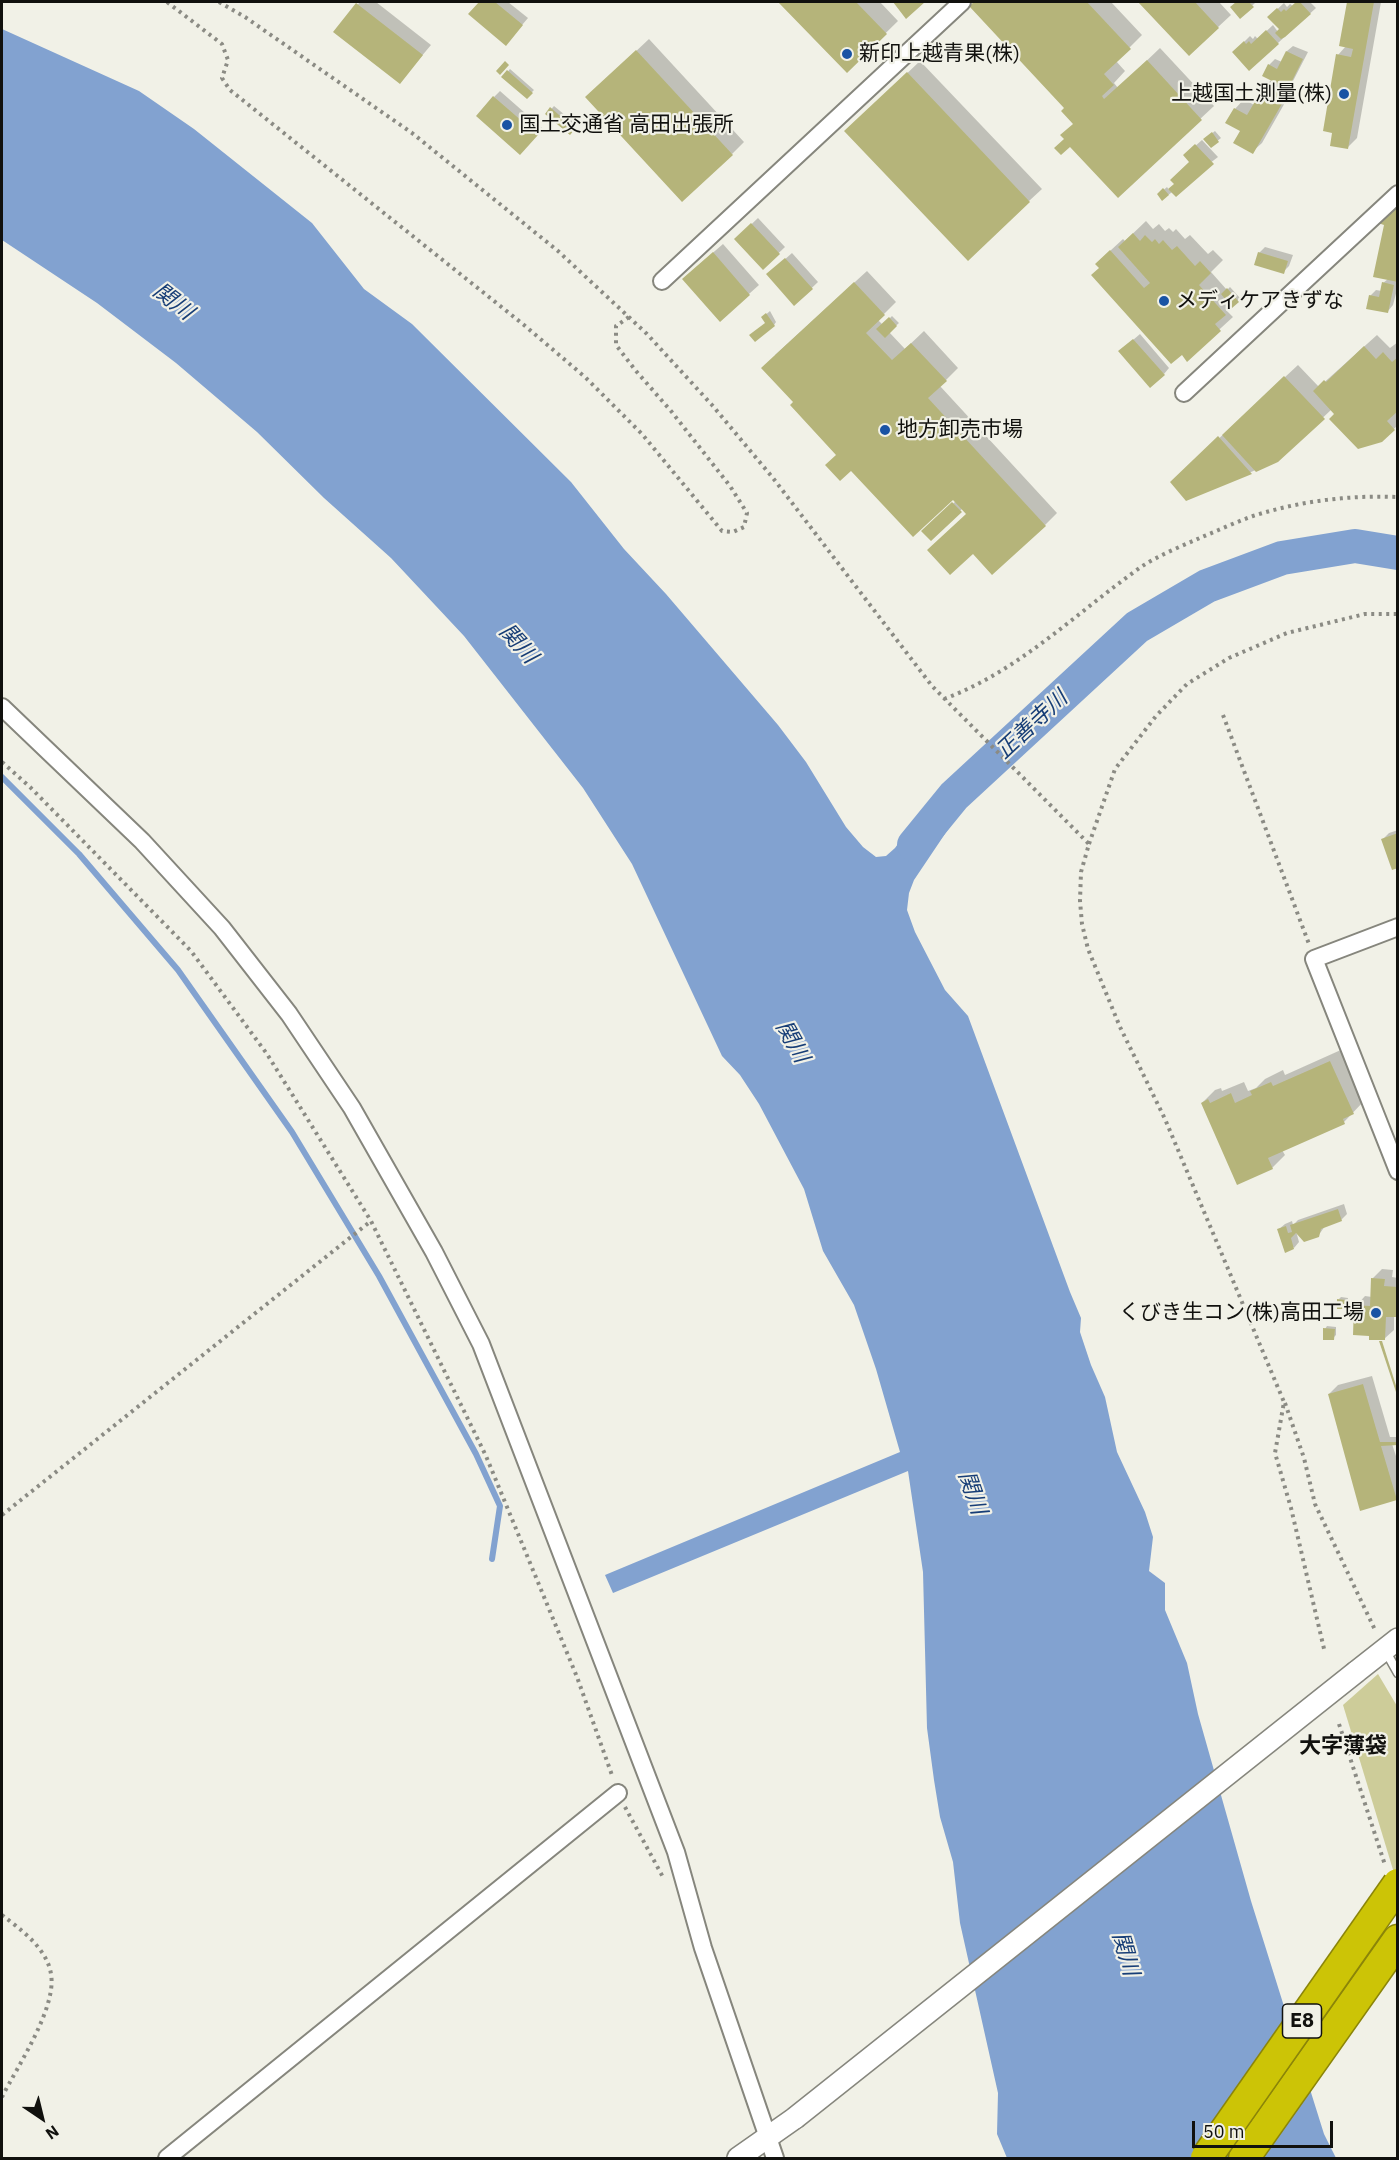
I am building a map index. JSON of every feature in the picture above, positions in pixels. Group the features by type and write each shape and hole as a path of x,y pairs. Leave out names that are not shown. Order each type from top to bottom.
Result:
{"highway":[{"name":"E8","path":"1206,2158 1392,1878"},
{"name":"E8","path":"1244,2158 1398,1940"}],"street":[{"path":"662,281 962,2"},
{"path":"1184,393 1398,194"},
{"path":"2,707 142,841 222,928 289,1014 352,1108 434,1252 481,1344 668,1830 703,1948 775,2158"},
{"path":"1398,927 1314,959 1398,1171"},
{"path":"738,2158 795,2118 1391,1644"},
{"path":"167,2158 618,1793"}],"lane":[{"path":"1391,1644 1398,1673"}],"path":[{"path":"167,2 222,44 228,60 222,78 230,90 524,325 585,377 642,434 722,531 733,532 744,526 747,513 730,486 616,345 616,326 629,317"},
{"path":"219,2 412,134 558,251 629,317 712,405 765,468 916,667 944,699 1076,834 1089,844"},
{"path":"944,699 993,675 1045,642 1143,566 1184,545 1252,516 1302,504 1365,495 1398,497"},
{"path":"1391,1644 1315,1504 1304,1458 1284,1402 1165,1119 1120,1027 1088,949 1082,924 1080,901 1081,872 1115,770 1134,742 1187,684 1229,658 1287,633 1365,614 1398,614"},
{"path":"1224,716 1314,959"},
{"path":"2,762 30,787 191,951 267,1054 371,1221 486,1456 577,1677 618,1793 668,1887"},
{"path":"2,1515 371,1221"},
{"path":"1284,1402 1275,1453 1291,1508 1325,1653"},
{"path":"1339,1725 1392,1878"},
{"path":"2,1915 24,1932 35,1945 51,1974 43,2018 2,2097"}],"shaded area":[{"path":"1378,1674 1397,1706 1398,1868 1394,1873 1343,1705"}],"water":[{"name":"関川","path":"2,29 139,91 194,129 312,223 364,289 412,324 571,482 624,549 666,594 778,725 806,762 846,827 863,847 876,857 886,856 895,848 930,800 955,819 914,880 909,893 907,910 915,932 945,990 968,1016 1081,1318 1080,1332 1105,1397 1117,1452 1145,1512 1153,1537 1149,1571 1165,1583 1165,1610 1187,1663 1198,1714 1251,1901 1324,2134 1336,2158 1007,2158 997,2134 998,2093 960,1923 953,1862 940,1817 934,1780 927,1728 923,1572 908,1471 613,1593 605,1575 900,1452 876,1369 854,1305 823,1251 804,1189 759,1104 740,1075 722,1056 632,864 583,788 464,636 391,558 324,498 257,432 176,363 97,303 2,240"}],"building":[{"path":"479,2 495,2 523,25 506,46 468,14"},
{"name":"新印上越青果(株)","path":"778,2 856,2 887,34 847,73"},
{"path":"893,2 925,2 906,19"},
{"path":"974,2 1087,2 1131,49 1104,74 1114,85 1102,96 1104,99 1147,60 1202,120 1118,198 1070,147 1061,155 1054,148 1064,139 1060,135 1073,124 1061,111 1064,108 969,6"},
{"path":"1138,2 1195,2 1219,28 1189,56"},
{"path":"1236,2 1249,2 1254,7 1240,19 1230,7"},
{"path":"1296,2 1300,2 1311,14 1281,39 1275,33 1279,29 1267,17 1277,8 1281,12 1284,9 1286,11"},
{"name":"上越国土測量(株)","path":"1347,2 1374,2 1348,149 1330,146 1332,133 1323,131 1336,54 1351,57 1353,49 1339,46"},
{"path":"356,3 423,55 400,84 333,32"},
{"path":"1266,30 1279,44 1249,71 1232,52 1244,41 1246,44 1249,41 1251,44"},
{"path":"636,50 733,155 682,202 585,97"},
{"path":"1286,51 1303,59 1288,89 1262,76 1268,64 1277,69"},
{"path":"505,61 509,65 500,75 496,71"},
{"path":"507,70 533,93 527,99 501,77"},
{"path":"907,72 1030,202 968,261 844,131"},
{"path":"1268,84 1287,95 1253,154 1233,143 1240,131 1225,123 1234,108 1247,115 1264,86"},
{"name":"国土交通省 高田出張所","path":"493,96 538,135 520,155 476,116"},
{"path":"550,107 575,129 570,135 545,114"},
{"path":"1212,132 1219,142 1211,148 1203,139"},
{"path":"1195,144 1214,164 1176,197 1168,189 1174,184 1170,180 1189,162 1183,155"},
{"path":"1163,188 1169,195 1162,201 1157,194"},
{"path":"1398,200 1398,282 1373,277 1384,225 1378,223"},
{"path":"751,223 780,254 763,270 734,239"},
{"name":"メディケアきずな","path":"1133,233 1140,241 1145,235 1152,242 1155,239 1159,244 1163,240 1172,250 1177,246 1195,266 1200,261 1211,273 1199,285 1226,315 1215,324 1221,331 1187,362 1182,355 1171,364 1091,275 1099,268 1095,264 1110,250 1144,288 1150,283 1118,247"},
{"path":"713,252 750,295 720,322 682,279"},
{"path":"1258,252 1288,261 1284,274 1254,265"},
{"path":"785,258 813,289 794,306 766,274"},
{"name":"地方卸売市場","path":"854,282 885,315 866,333 892,360 911,343 947,381 928,398 1046,526 992,575 973,554 950,575 927,550 966,514 953,500 913,537 851,471 840,481 825,465 836,455 790,405 793,402 761,368"},
{"path":"1382,282 1394,285 1388,313 1366,309 1369,295 1379,297"},
{"path":"1227,288 1239,302 1232,308 1221,294"},
{"path":"766,313 775,326 755,342 749,335 765,323 761,317"},
{"path":"889,317 897,326 885,338 876,329"},
{"path":"1133,339 1165,375 1150,388 1118,351"},
{"path":"1364,346 1376,359 1383,352 1392,362 1398,357 1398,411 1387,421 1395,430 1382,442 1358,449 1329,419 1334,414 1313,391 1324,380 1326,382"},
{"path":"1284,376 1325,419 1278,462 1256,472 1222,435"},
{"path":"1218,436 1252,474 1186,501 1170,482"},
{"path":"952,502 962,512 931,541 921,531"},
{"path":"1398,833 1398,868 1392,870 1381,839"},
{"path":"1330,1061 1354,1114 1343,1119 1345,1124 1268,1158 1273,1169 1237,1185 1201,1103 1208,1099 1210,1103 1231,1093 1235,1103 1252,1095 1250,1091 1271,1082 1273,1086"},
{"path":"1338,1209 1342,1221 1321,1229 1319,1237 1304,1242 1296,1233 1291,1238 1294,1249 1285,1253 1277,1229 1286,1226 1288,1233 1292,1232 1290,1225"},
{"name":"くびき生コン(株)高田工場","path":"1371,1278 1385,1279 1384,1286 1398,1287 1397,1317 1386,1317 1385,1340 1369,1340 1369,1336 1353,1335 1354,1305 1370,1306"},
{"path":"1337,1299 1346,1300 1345,1309 1337,1309"},
{"path":"1323,1328 1335,1329 1334,1340 1323,1340"},
{"path":"1379,1341 1382,1341 1398,1398"},
{"path":"1363,1384 1380,1442 1398,1442 1398,1445 1381,1446 1397,1500 1360,1511 1328,1394"}],"waterway":[{"name":"正善寺川","path":"914,845 954,796 1137,627 1207,586 1282,558 1355,546 1398,553"},
{"path":"2,777 79,854 178,970 292,1132 379,1276 476,1454 500,1506 492,1559"}],"place":[{"name":"新印上越青果(株)","path":"847,54"},
{"name":"上越国土測量(株)","path":"1344,94"},
{"name":"国土交通省 高田出張所","path":"507,125"},
{"name":"メディケアきずな","path":"1164,301"},
{"name":"地方卸売市場","path":"885,430"},
{"name":"くびき生コン(株)高田工場","path":"1376,1313"}],"district":[{"name":"大字薄袋","path":"1343,1747"}]}
